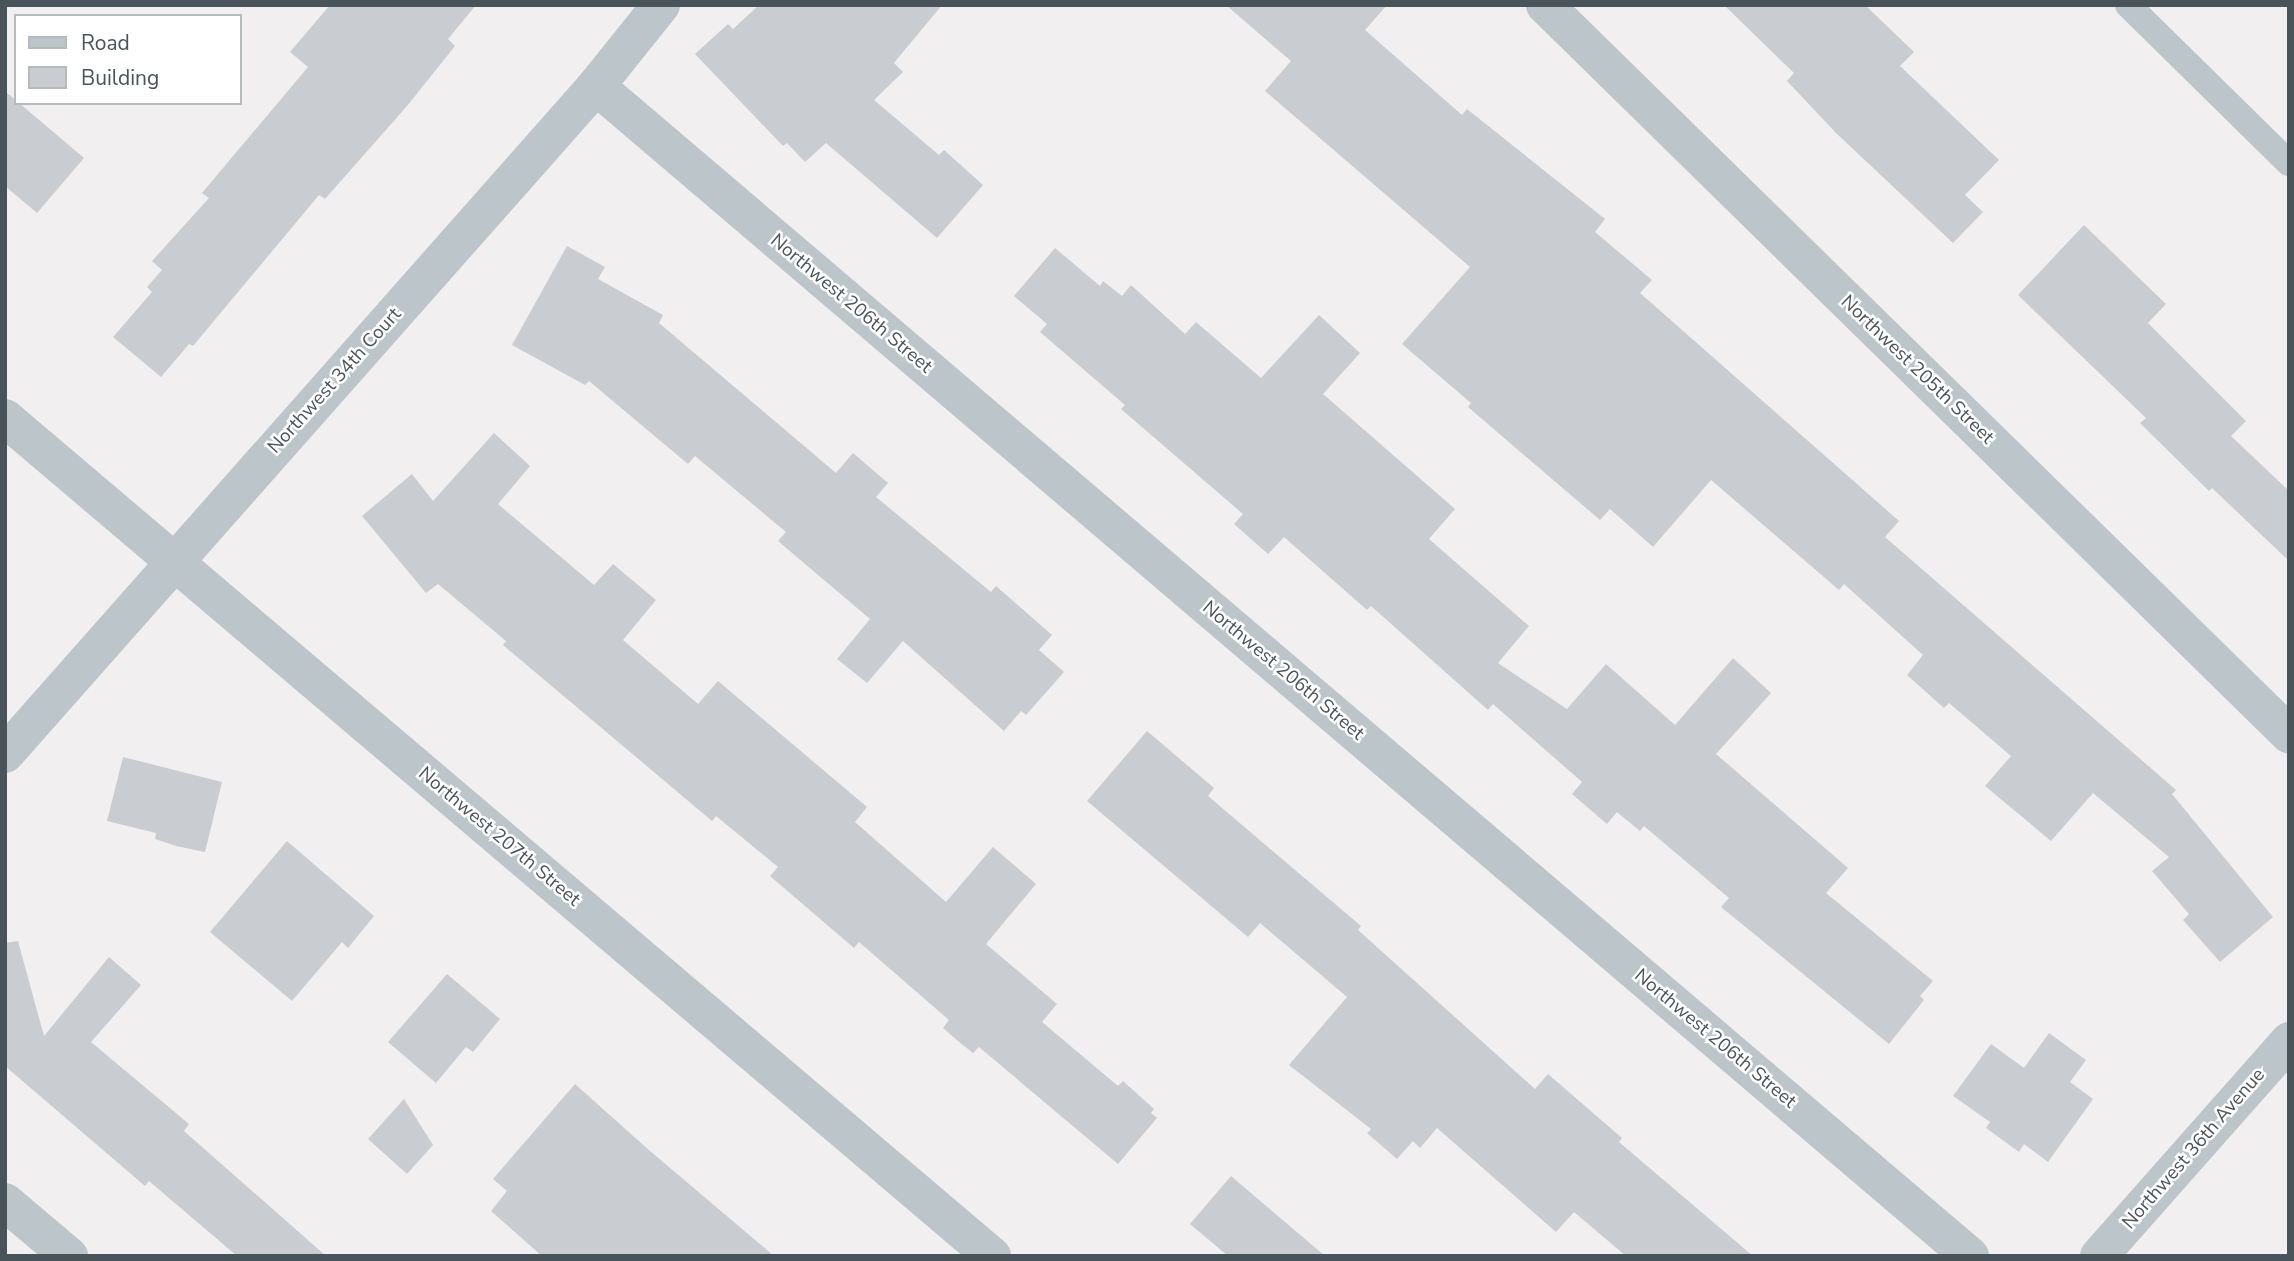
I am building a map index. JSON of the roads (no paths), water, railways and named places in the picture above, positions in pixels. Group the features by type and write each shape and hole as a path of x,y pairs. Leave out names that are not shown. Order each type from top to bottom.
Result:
{"street":[{"name":"Northwest 34th Court","path":"5,754 596,86 661,5"},
{"name":"Northwest 205th Street","path":"1545,5 2289,734"},
{"name":"Northwest 206th Street","path":"596,86 1970,1256"},
{"name":"Northwest 207th Street","path":"5,418 992,1256"},
{"name":"Northwest 36th Avenue","path":"2099,1256 2289,1041"},
{"path":"5,1202 69,1256"}],"lane":[{"path":"2129,5 2289,163"}]}
